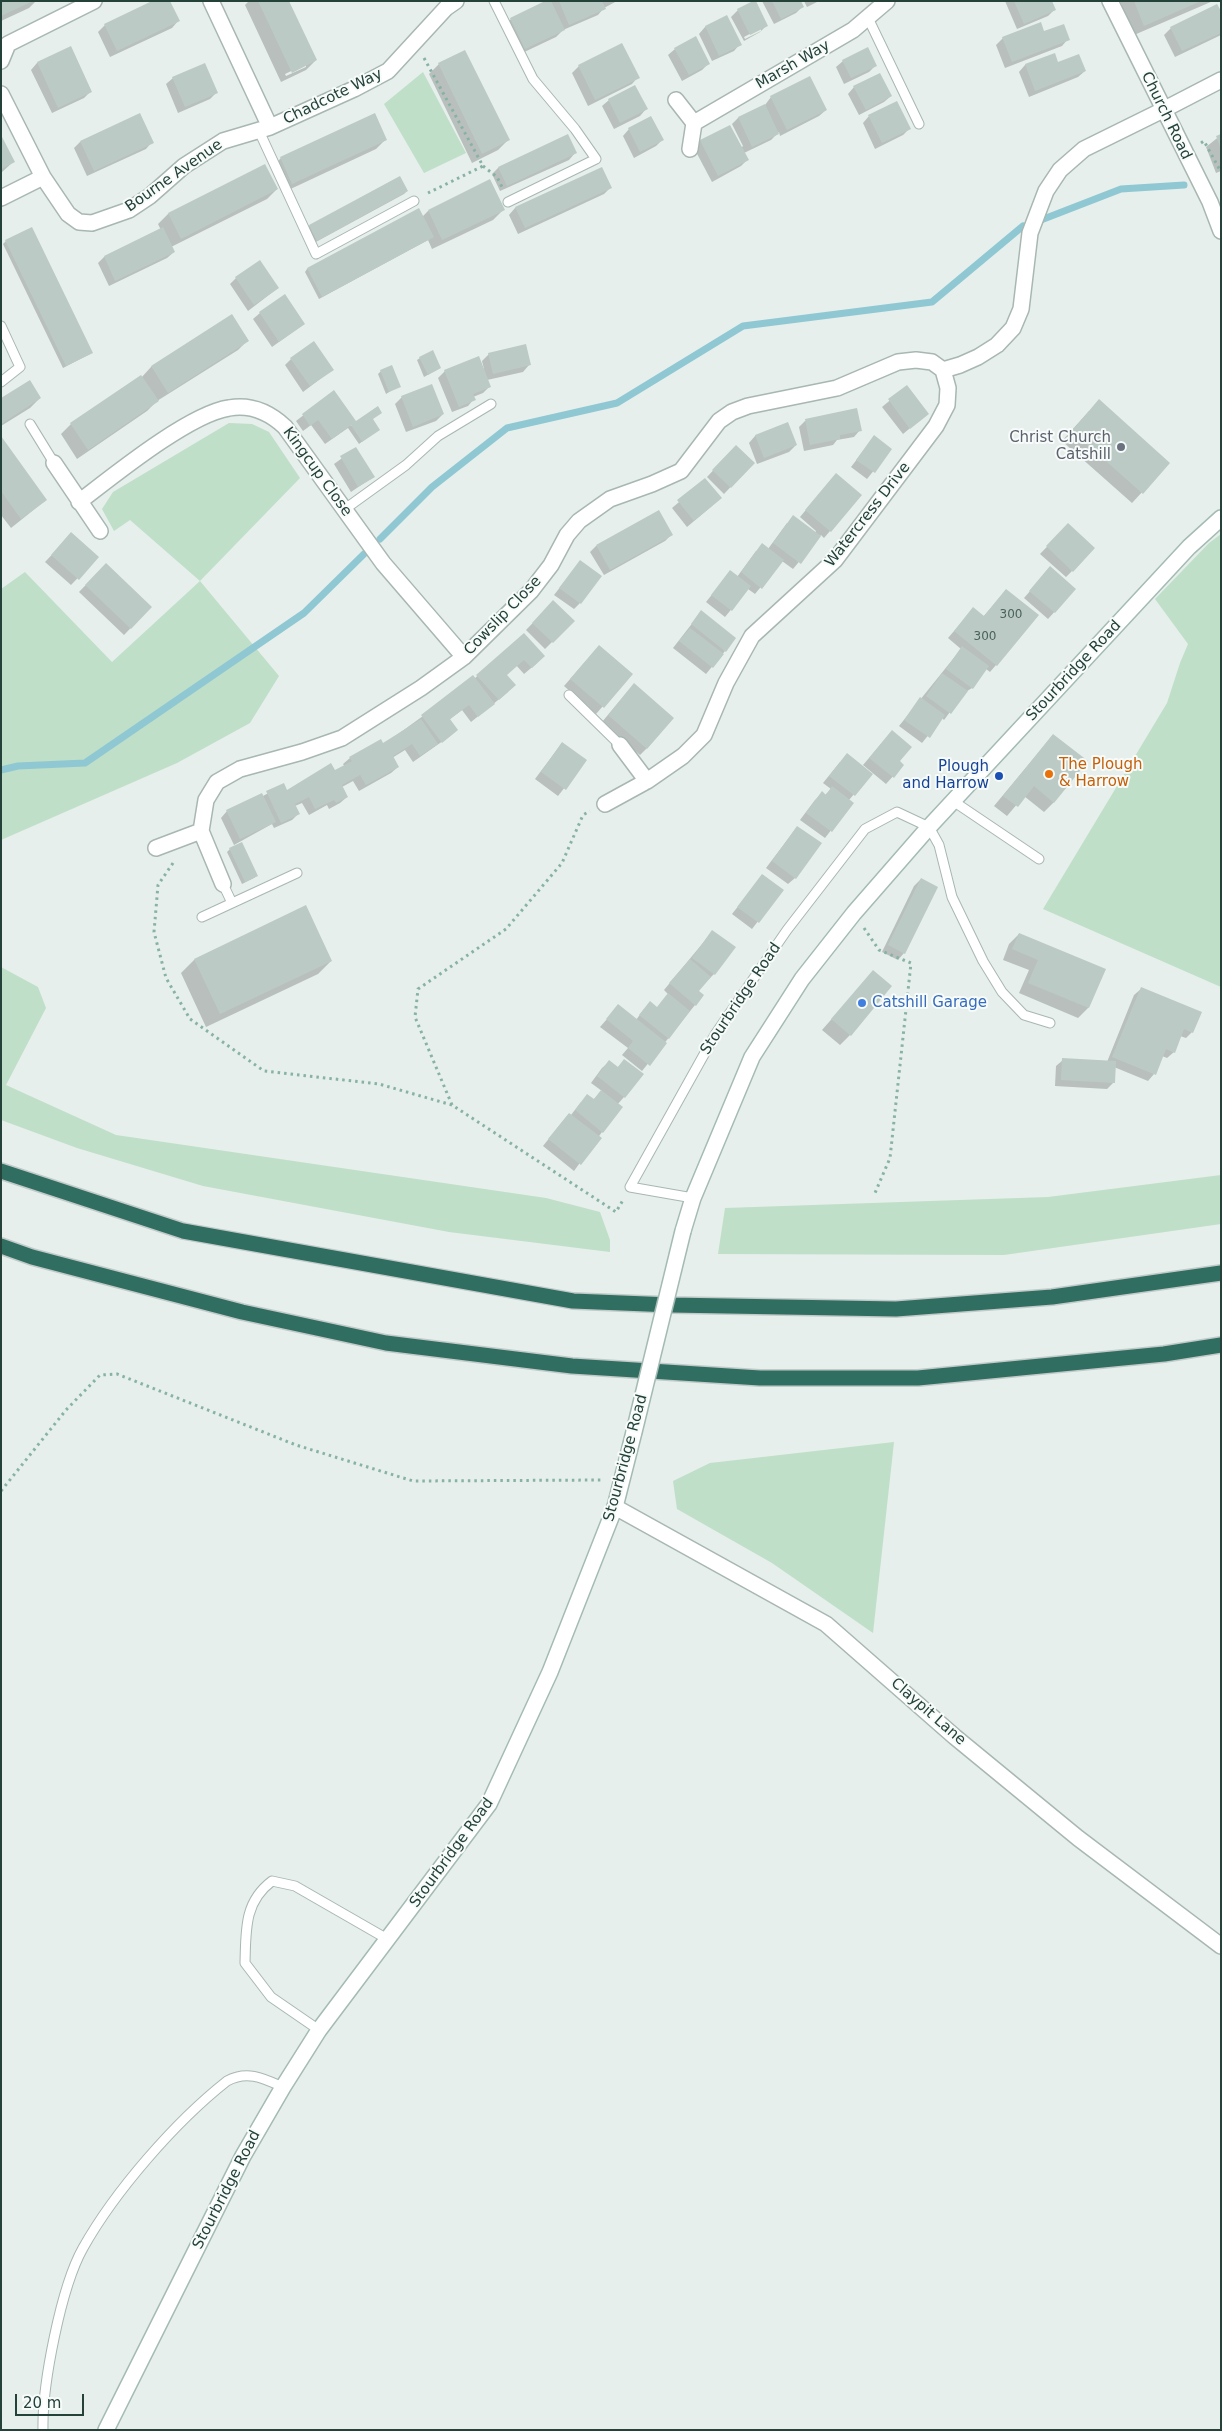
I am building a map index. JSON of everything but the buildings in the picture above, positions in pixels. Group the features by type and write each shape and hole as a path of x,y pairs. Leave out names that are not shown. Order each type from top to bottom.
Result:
{"highway":[{"path":"1,1171 183,1231 573,1301 680,1306 896,1309 1052,1297 1221,1273"},
{"path":"1,1246 32,1257 242,1312 386,1343 572,1366 760,1378 918,1378 1164,1354 1221,1345"}],"street":[{"path":"1,61 8,44 94,1"},
{"path":"211,1 264,129"},
{"name":"Chadcote Way","path":"264,129 354,89 388,71 402,58 414,40 446,8 456,1"},
{"name":"Marsh Way","path":"694,122 853,30 887,1"},
{"name":"Church Road","path":"1110,1 1184,155 1210,202 1221,231"},
{"path":"943,370 978,357 996,345 1013,328 1021,309 1030,232 1046,191 1060,170 1084,149 1221,80"},
{"name":"Bourne Avenue","path":"1,94 43,177 68,214 79,222 92,223 129,210 150,196 184,166 222,140 264,129"},
{"path":"676,100 694,122 690,149"},
{"path":"1,198 43,177"},
{"name":"Cowslip Close","path":"201,831 206,800 217,782 240,769 302,752 342,738 421,688 464,657 531,591 551,565 567,535 579,521 610,499 681,471 719,421 732,412 757,404 837,388 898,362 916,360 932,362 943,370"},
{"name":"Watercress Drive","path":"605,804 647,781 683,756 704,735 726,683 752,636 835,560 936,426 947,405 948,388 943,370"},
{"name":"Kingcup Close","path":"79,502 195,421 221,409 238,407 255,409 275,418 285,427 382,563 464,657"},
{"path":"54,463 100,531"},
{"name":"Stourbridge Road","path":"106,2430 243,2156 283,2087 319,2030 389,1940 489,1804 550,1672 615,1508 683,1231 693,1198 752,1057 802,980 854,913 953,801 1189,547 1221,518"},
{"path":"620,745 647,781"},
{"path":"156,848 201,831 223,884"},
{"name":"Claypit Lane","path":"615,1508 826,1624 955,1737 1070,1832 1221,1946"}],"lane":[{"path":"494,1 533,79 575,128 596,159 508,202"},
{"path":"868,18 919,124"},
{"path":"264,129 316,254 414,202"},
{"path":"1,326 20,368 1,382"},
{"path":"345,509 406,465 438,436 490,404"},
{"path":"30,424 54,463"},
{"path":"569,695 620,745"},
{"path":"953,801 1039,859"},
{"name":"Stourbridge Road","path":"630,1187 716,1033 787,930 865,828 897,812 929,828"},
{"path":"929,828 939,845 952,897 983,961 1002,992 1024,1015 1050,1023"},
{"path":"202,917 297,874"},
{"path":"223,884 232,903"},
{"path":"630,1187 693,1198"},
{"path":"319,2030 272,1997 245,1964 247,1926 251,1905 261,1889 272,1880 295,1886 389,1940"},
{"path":"43,2430 42,2408 58,2325 82,2250 98,2225 122,2192 176,2129 227,2081 236,2076 249,2074 283,2087"}],"path":[{"path":"414,40 483,166 497,177 508,202"},
{"path":"428,193 483,166"},
{"path":"452,1105 415,1017 418,989 506,929 562,863 583,815 605,804"},
{"path":"180,839 182,851 158,885 154,932 166,978 190,1019 264,1072 379,1084 452,1105 616,1212 630,1187"},
{"path":"854,913 879,950 911,963 890,1158 875,1194"},
{"path":"1,1491 66,1410 100,1375 117,1374 296,1445 413,1481 622,1480"}],"green space":[{"path":"423,72 466,153 424,173 384,104"},
{"path":"229,423 252,424 269,432 300,478 200,581 130,520 114,531 102,509 113,492"},
{"path":"1221,534 1221,987 1043,909 1167,703 1188,644 1155,599 1209,543"},
{"path":"25,572 112,662 200,581 279,676 250,723 177,763 1,840 1,589"},
{"path":"1,967 38,987 46,1008 6,1085 116,1135 546,1198 600,1212 610,1240 610,1252 449,1232 203,1186 77,1148 1,1120"},
{"path":"1221,1175 1221,1224 1004,1255 718,1254 725,1208 1048,1197"},
{"path":"894,1442 873,1633 772,1563 677,1509 673,1481 710,1463"}],"waterway":[{"path":"1041,220 1121,189 1184,185"},
{"path":"380,539 432,487 507,428 617,403 743,326 932,302 1023,226"},
{"path":"1,770 18,766 85,763 304,613 364,554"}],"place":[{"name":"Christ Church Catshill","path":"1121,447"},
{"name":"The Plough & Harrow","path":"1049,774"},
{"name":"Plough and Harrow","path":"999,776"},
{"name":"Catshill Garage","path":"862,1003"}]}
